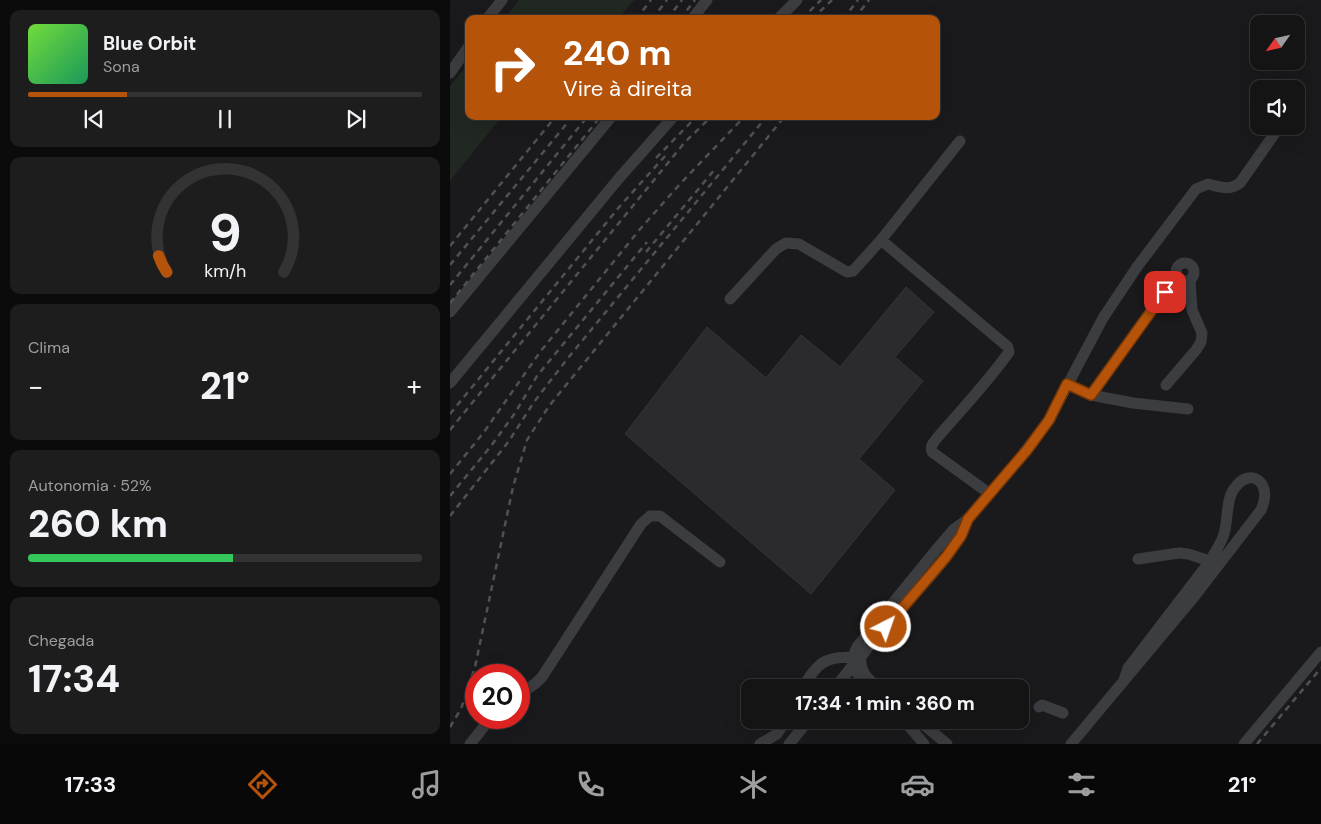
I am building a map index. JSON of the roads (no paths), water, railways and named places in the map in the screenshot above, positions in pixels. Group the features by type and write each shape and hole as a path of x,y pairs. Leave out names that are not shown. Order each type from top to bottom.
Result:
{"lane":[{"path":"490,15 502,0"},
{"path":"695,15 707,0"},
{"path":"782,15 797,0"},
{"path":"450,74 465,52"},
{"path":"450,312 609,120"},
{"path":"450,383 620,177 670,120"},
{"path":"842,679 946,557 961,536 968,519 1017,462 1049,420 1103,318 1137,268 1196,189 1208,184 1226,189 1234,188 1240,183 1274,135"},
{"path":"730,299 776,249 786,243 799,244 847,272 853,271 882,240 960,141"},
{"path":"882,240 1008,347 1009,352 1003,360 931,445 931,449 936,455 990,494"},
{"path":"1091,395 1176,276 1177,267 1185,263 1193,268 1194,274 1190,280 1192,310 1202,333 1201,342 1166,385"},
{"path":"1176,276 1184,282 1190,280"},
{"path":"1067,384 1091,395 1133,403 1188,409"},
{"path":"1072,744 1194,597 1261,510 1266,492 1258,480 1252,478 1244,479 1233,489 1230,496 1224,533 1218,548 1128,668 1124,680"},
{"path":"530,687 542,677 641,524 650,516 660,516 720,562"},
{"path":"1138,559 1179,553 1210,561"},
{"path":"1244,744 1321,652"},
{"path":"808,679 821,663 835,657 857,661"},
{"path":"857,661 859,676 862,679"},
{"path":"857,661 863,672 870,679"},
{"path":"1039,707 1042,705 1063,713"},
{"path":"470,744 482,729"},
{"path":"760,744 777,734 780,729"},
{"path":"777,734 789,744 802,729"},
{"path":"912,729 924,744"},
{"path":"929,729 947,744"}],"railway":[{"path":"639,15 651,0"},
{"path":"655,15 667,0"},
{"path":"670,15 682,0"},
{"path":"683,15 695,0"},
{"path":"806,15 821,0"},
{"path":"816,15 832,0"},
{"path":"846,15 858,0"},
{"path":"857,15 869,0"},
{"path":"450,246 553,120"},
{"path":"450,265 570,120"},
{"path":"450,285 585,120"},
{"path":"450,303 598,120"},
{"path":"656,158 693,120"},
{"path":"450,430 685,142 708,120"},
{"path":"450,474 484,432 540,352 641,228 741,120"},
{"path":"450,516 509,441 534,402 568,358 764,120"},
{"path":"450,727 461,709 475,667 513,487 527,440 549,406 782,120"},
{"path":"450,414 620,206 666,155"},
{"path":"646,252 715,169"},
{"path":"450,496 515,413 537,376 647,242"},
{"path":"1257,744 1321,668"}]}
